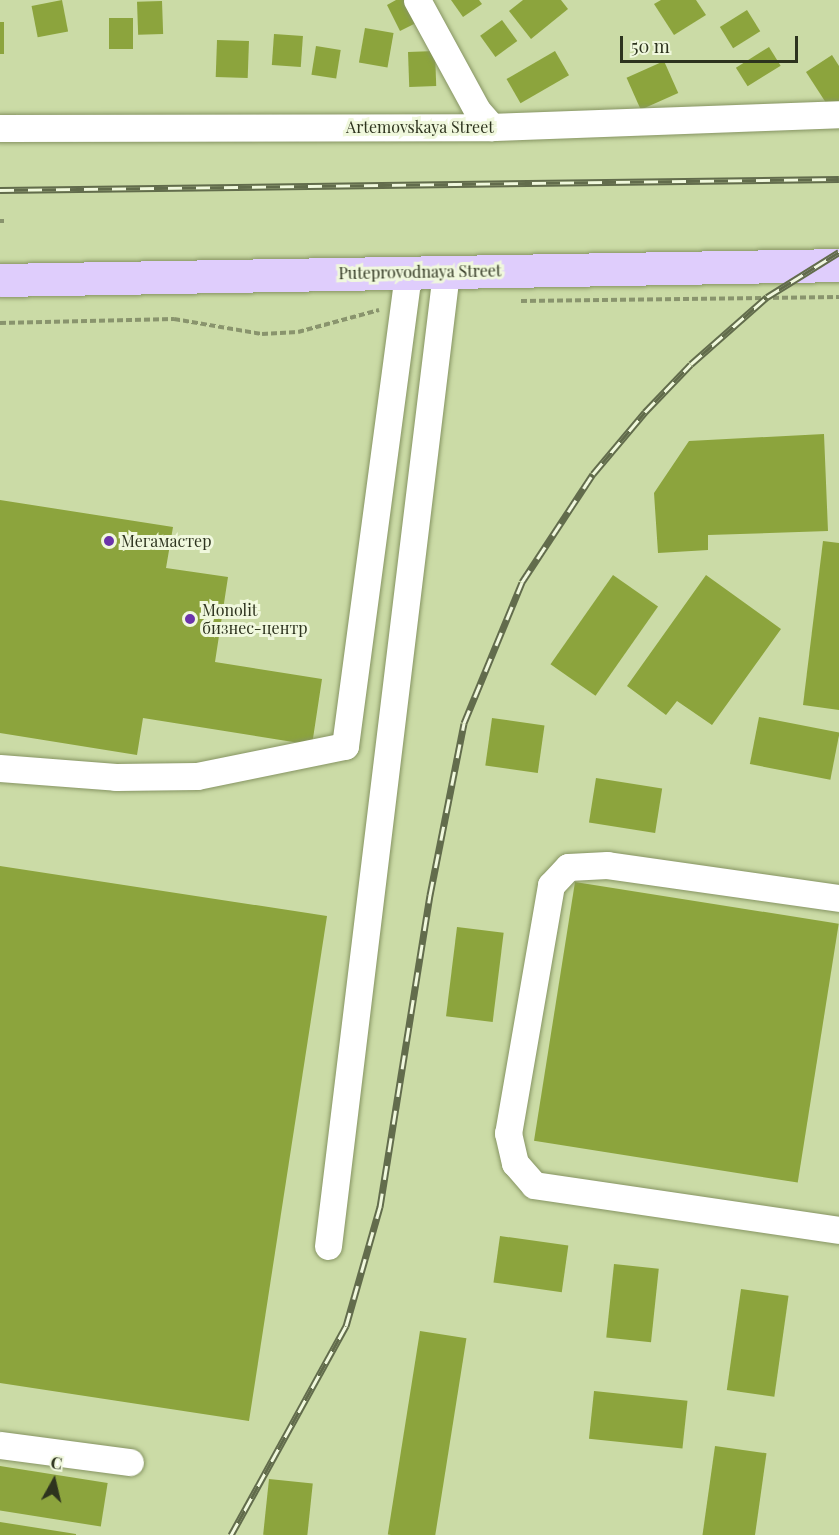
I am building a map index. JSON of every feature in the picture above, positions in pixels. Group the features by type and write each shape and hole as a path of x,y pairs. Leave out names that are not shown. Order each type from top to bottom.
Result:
{"main road":[{"name":"Puteprovodnaya Street","path":"0,280 839,264"}],"street":[{"path":"417,0 477,110 492,127"},
{"name":"Artemovskaya Street","path":"0,128 492,127 839,114"},
{"path":"328,1246 446,272"},
{"path":"0,768 116,777 197,776 345,746 408,273"},
{"path":"839,898 607,865 568,867 551,885 508,1133 515,1163 534,1185 839,1230"},
{"path":"0,1445 130,1462"}],"building":[{"path":"62,0 68,31 38,37 32,6"},
{"path":"396,0 405,0 416,23 400,31 387,5"},
{"path":"451,0 479,0 482,4 463,17"},
{"path":"523,0 561,0 568,9 531,39 509,11"},
{"path":"661,0 696,0 706,15 674,35 654,4"},
{"path":"162,1 163,34 138,35 137,2"},
{"path":"747,10 760,31 733,48 720,27"},
{"path":"109,18 133,18 133,49 109,49"},
{"path":"502,20 517,41 495,57 480,36"},
{"path":"0,22 4,22 4,54 0,54"},
{"path":"365,28 394,33 387,68 359,62"},
{"path":"274,34 303,36 301,67 272,65"},
{"path":"217,40 249,41 248,78 216,77"},
{"path":"316,46 341,50 336,79 311,75"},
{"path":"769,47 781,66 748,86 736,68"},
{"path":"435,51 436,86 409,87 408,52"},
{"path":"555,51 569,75 521,103 507,79"},
{"path":"832,55 839,66 839,104 830,109 806,72"},
{"path":"664,61 678,93 641,110 627,78"},
{"path":"824,434 828,531 708,535 708,550 658,553 654,493 689,441"},
{"path":"0,500 173,527 166,568 228,577 215,662 322,679 312,745 143,718 137,755 0,733"},
{"path":"823,541 839,543 839,710 803,705"},
{"path":"613,575 658,607 596,696 550,664"},
{"path":"706,575 781,629 712,725 677,701 666,715 627,686"},
{"path":"759,717 839,733 830,780 750,764"},
{"path":"492,718 544,725 538,773 485,766"},
{"path":"596,778 662,788 655,833 589,822"},
{"path":"0,866 327,916 249,1421 0,1383"},
{"path":"575,882 839,924 798,1183 534,1141"},
{"path":"457,927 504,933 493,1022 446,1016"},
{"path":"500,1236 568,1246 562,1292 493,1283"},
{"path":"614,1264 659,1269 651,1342 606,1338"},
{"path":"741,1289 789,1296 774,1397 727,1390"},
{"path":"420,1331 466,1338 435,1535 388,1534"},
{"path":"594,1391 687,1401 682,1449 589,1439"},
{"path":"715,1446 766,1453 755,1535 702,1535"},
{"path":"0,1466 108,1483 101,1527 0,1511"},
{"path":"269,1479 313,1484 307,1535 263,1535"},
{"path":"0,1522 76,1534 76,1535 0,1535"}],"railway":[{"path":"0,190 839,179"},
{"path":"231,1535 346,1326 380,1207 430,895 464,723 522,582 593,474 645,412 691,364 767,297 839,252"}],"place":[{"name":"Мегамастер","path":"109,541"},
{"name":"Monolit бизнес-центр","path":"190,619"}]}
